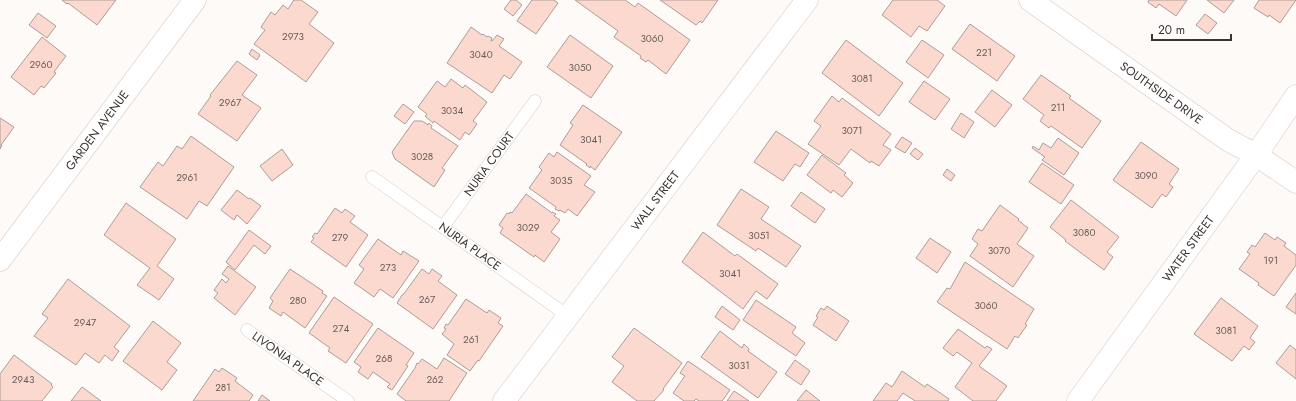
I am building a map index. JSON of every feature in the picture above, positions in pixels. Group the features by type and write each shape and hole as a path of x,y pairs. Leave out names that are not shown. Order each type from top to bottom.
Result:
{"street":[{"name":"GARDEN AVENUE","path":"0,260 195,0"},
{"name":"WALL STREET","path":"504,401 807,0"},
{"name":"SOUTHSIDE DRIVE","path":"1030,0 1228,140 1256,155 1296,182"},
{"name":"WATER STREET","path":"1078,401 1256,155 1296,96"}],"lane":[{"name":"NURIA COURT","path":"443,227 535,101"},
{"name":"NURIA PLACE","path":"372,177 568,316"},
{"name":"LIVONIA PLACE","path":"247,330 348,401"}],"building":[{"path":"62,0 116,0 97,25"},
{"path":"294,0 301,0 318,12 309,24 334,43 306,82 254,44 265,30 261,27 271,12 275,15 283,5 288,9"},
{"path":"511,0 516,0 522,5 513,16 504,9"},
{"path":"532,0 554,0 558,3 536,34 517,21"},
{"path":"575,0 625,0 635,7 638,3 690,40 666,74 648,60 646,62 640,58 641,56 614,37 618,31"},
{"path":"660,0 718,0 702,23 700,21 696,25"},
{"path":"893,0 937,0 945,6 927,31 919,26 911,37 882,15"},
{"path":"1149,0 1187,0 1176,16 1159,4 1156,8 1148,2"},
{"path":"1207,0 1234,0 1224,13"},
{"path":"1259,0 1296,0 1280,23 1269,15 1268,17 1254,8"},
{"path":"38,13 56,26 47,38 29,25"},
{"path":"1205,14 1217,23 1208,34 1196,25"},
{"path":"970,24 1015,56 997,81 952,49"},
{"path":"471,27 482,35 483,34 492,38 491,41 497,35 504,39 499,46 522,62 510,79 504,75 492,93 447,63"},
{"path":"570,35 613,66 591,98 547,67"},
{"path":"42,37 66,56 54,72 56,73 44,88 41,86 34,95 11,77"},
{"path":"846,40 903,83 879,116 822,73"},
{"path":"922,40 944,55 928,78 906,62"},
{"path":"252,49 260,55 257,60 249,54"},
{"path":"237,61 257,75 242,95 261,108 237,141 198,114 211,96 210,95"},
{"path":"1041,75 1071,96 1069,98 1101,121 1082,148 1051,126 1049,128 1040,121 1044,115 1023,99"},
{"path":"451,79 463,88 465,85 487,102 473,121 477,124 469,135 465,132 460,140 434,121 433,123 425,116 427,114 418,107 437,81 445,87"},
{"path":"924,81 950,99 935,120 909,102"},
{"path":"992,90 1012,105 995,127 975,112"},
{"path":"832,96 839,102 842,98 891,134 883,145 891,150 879,166 871,161 870,163 851,149 839,165 808,144 821,126 814,121"},
{"path":"403,104 414,112 405,124 394,116"},
{"path":"583,105 622,132 595,170 590,166 590,168 586,165 587,164 560,145 573,125 570,123"},
{"path":"961,113 974,122 964,138 951,129"},
{"path":"0,118 14,127 1,145 0,149"},
{"path":"414,121 422,121 428,125 429,123 432,126 431,128 458,146 442,168 445,170 434,187 395,159 392,152"},
{"path":"776,131 809,153 800,167 795,164 783,181 754,162"},
{"path":"191,136 234,167 207,206 199,201 187,219 140,187 158,162 163,166 177,146 182,149"},
{"path":"902,137 912,143 905,153 895,147"},
{"path":"1058,138 1079,153 1064,175 1042,160 1045,157 1032,148 1033,146 1039,150 1043,143 1051,148"},
{"path":"1141,142 1179,169 1169,184 1173,187 1166,197 1162,194 1152,208 1113,180"},
{"path":"915,148 923,154 918,160 910,154"},
{"path":"282,149 293,165 272,181 260,166"},
{"path":"557,152 591,176 584,185 595,192 577,216 568,209 565,213 555,209 556,207 529,188 542,170 539,167 549,153 554,157"},
{"path":"822,155 846,173 844,175 853,183 842,197 833,190 831,193 807,175"},
{"path":"1042,163 1074,185 1061,204 1029,182"},
{"path":"947,169 955,175 951,181 943,175"},
{"path":"741,189 769,207 761,219 801,246 786,267 758,248 756,251 717,225"},
{"path":"237,190 261,206 247,224 237,215 234,220 221,210"},
{"path":"801,192 825,209 815,223 791,206"},
{"path":"526,194 552,213 556,214 554,216 560,220 551,232 560,239 544,262 535,255 534,257 500,233 503,228 499,225 507,213 512,213"},
{"path":"1071,200 1119,237 1107,252 1113,257 1104,270 1065,241 1066,240 1050,227"},
{"path":"126,203 176,239 157,266 174,279 159,300 137,285 150,268 104,235"},
{"path":"1000,205 1019,219 1018,220 1028,228 1017,244 1034,256 1013,287 970,256 978,244 972,239 978,229 982,231"},
{"path":"335,208 342,213 345,209 355,216 350,222 368,235 346,267 311,242 314,238 312,237 315,233 317,234"},
{"path":"249,230 271,246 265,254 254,245 235,270 226,262"},
{"path":"703,232 735,256 737,254 778,284 767,299 756,291 743,309 682,262"},
{"path":"1265,233 1275,240 1277,237 1286,243 1284,246 1296,255 1296,265 1274,296 1239,269 1250,254 1247,252 1252,245 1255,247"},
{"path":"930,238 951,252 937,273 916,258"},
{"path":"378,239 401,255 403,251 419,261 393,298 380,289 374,297 354,283 364,269 359,265"},
{"path":"965,262 1034,309 1025,324 1027,325 1018,338 1015,336 1007,349 937,302 947,288 950,289"},
{"path":"228,266 256,287 235,315 214,298 218,293 214,290 222,279 226,283 229,279 222,274"},
{"path":"290,269 323,291 322,293 327,296 305,328 283,312 281,316 269,308 273,301 270,298"},
{"path":"422,269 429,274 432,269 442,276 438,281 457,295 433,329 397,303"},
{"path":"68,279 130,326 114,347 119,351 112,361 105,355 99,363 85,353 76,365 34,336 48,318 42,314"},
{"path":"1296,293 1296,314 1286,307"},
{"path":"334,297 373,324 346,363 328,351 330,348 309,333"},
{"path":"1221,298 1258,326 1250,338 1255,342 1249,350 1244,346 1232,361 1194,334"},
{"path":"466,299 487,313 489,310 501,318 498,323 503,326 479,361 478,360 470,371 447,355 454,344 442,334 446,329 444,328 446,324 448,325"},
{"path":"756,300 796,327 792,333 805,343 796,356 743,320"},
{"path":"722,306 740,320 733,330 715,317"},
{"path":"827,306 849,321 836,341 813,325 821,308 824,310"},
{"path":"153,321 181,343 167,362 177,370 162,390 123,361"},
{"path":"378,328 414,353 406,365 408,366 392,390 387,387 390,384 373,372 368,379 358,372 361,367 354,362"},
{"path":"634,328 682,363 663,389 664,390 654,401 637,401 612,382 624,366 612,357"},
{"path":"958,329 985,348 987,346 992,349 979,366 1007,386 996,401 973,401 955,387 972,363 957,352 953,356 943,348"},
{"path":"720,331 742,348 744,344 749,349 748,351 777,372 758,398 701,357"},
{"path":"1290,345 1296,350 1296,379 1276,363"},
{"path":"14,355 52,384 51,385 53,387 42,401 0,401 0,374"},
{"path":"444,358 467,373 449,401 406,401 397,394 417,363 418,364 422,359 437,369"},
{"path":"795,360 810,371 801,385 785,374"},
{"path":"688,361 730,390 722,401 699,401 696,399 694,401 684,401 673,393 685,376 680,373"},
{"path":"222,368 237,378 235,381 253,395 249,401 193,401 215,369 219,372"},
{"path":"902,371 925,387 927,384 949,399 948,401 915,401 903,393 897,401 873,401 886,383 892,387"},
{"path":"82,387 101,401 71,401"},
{"path":"806,390 820,401 797,401"},
{"path":"734,391 749,401 727,401"},
{"path":"262,395 270,401 258,401"}]}
